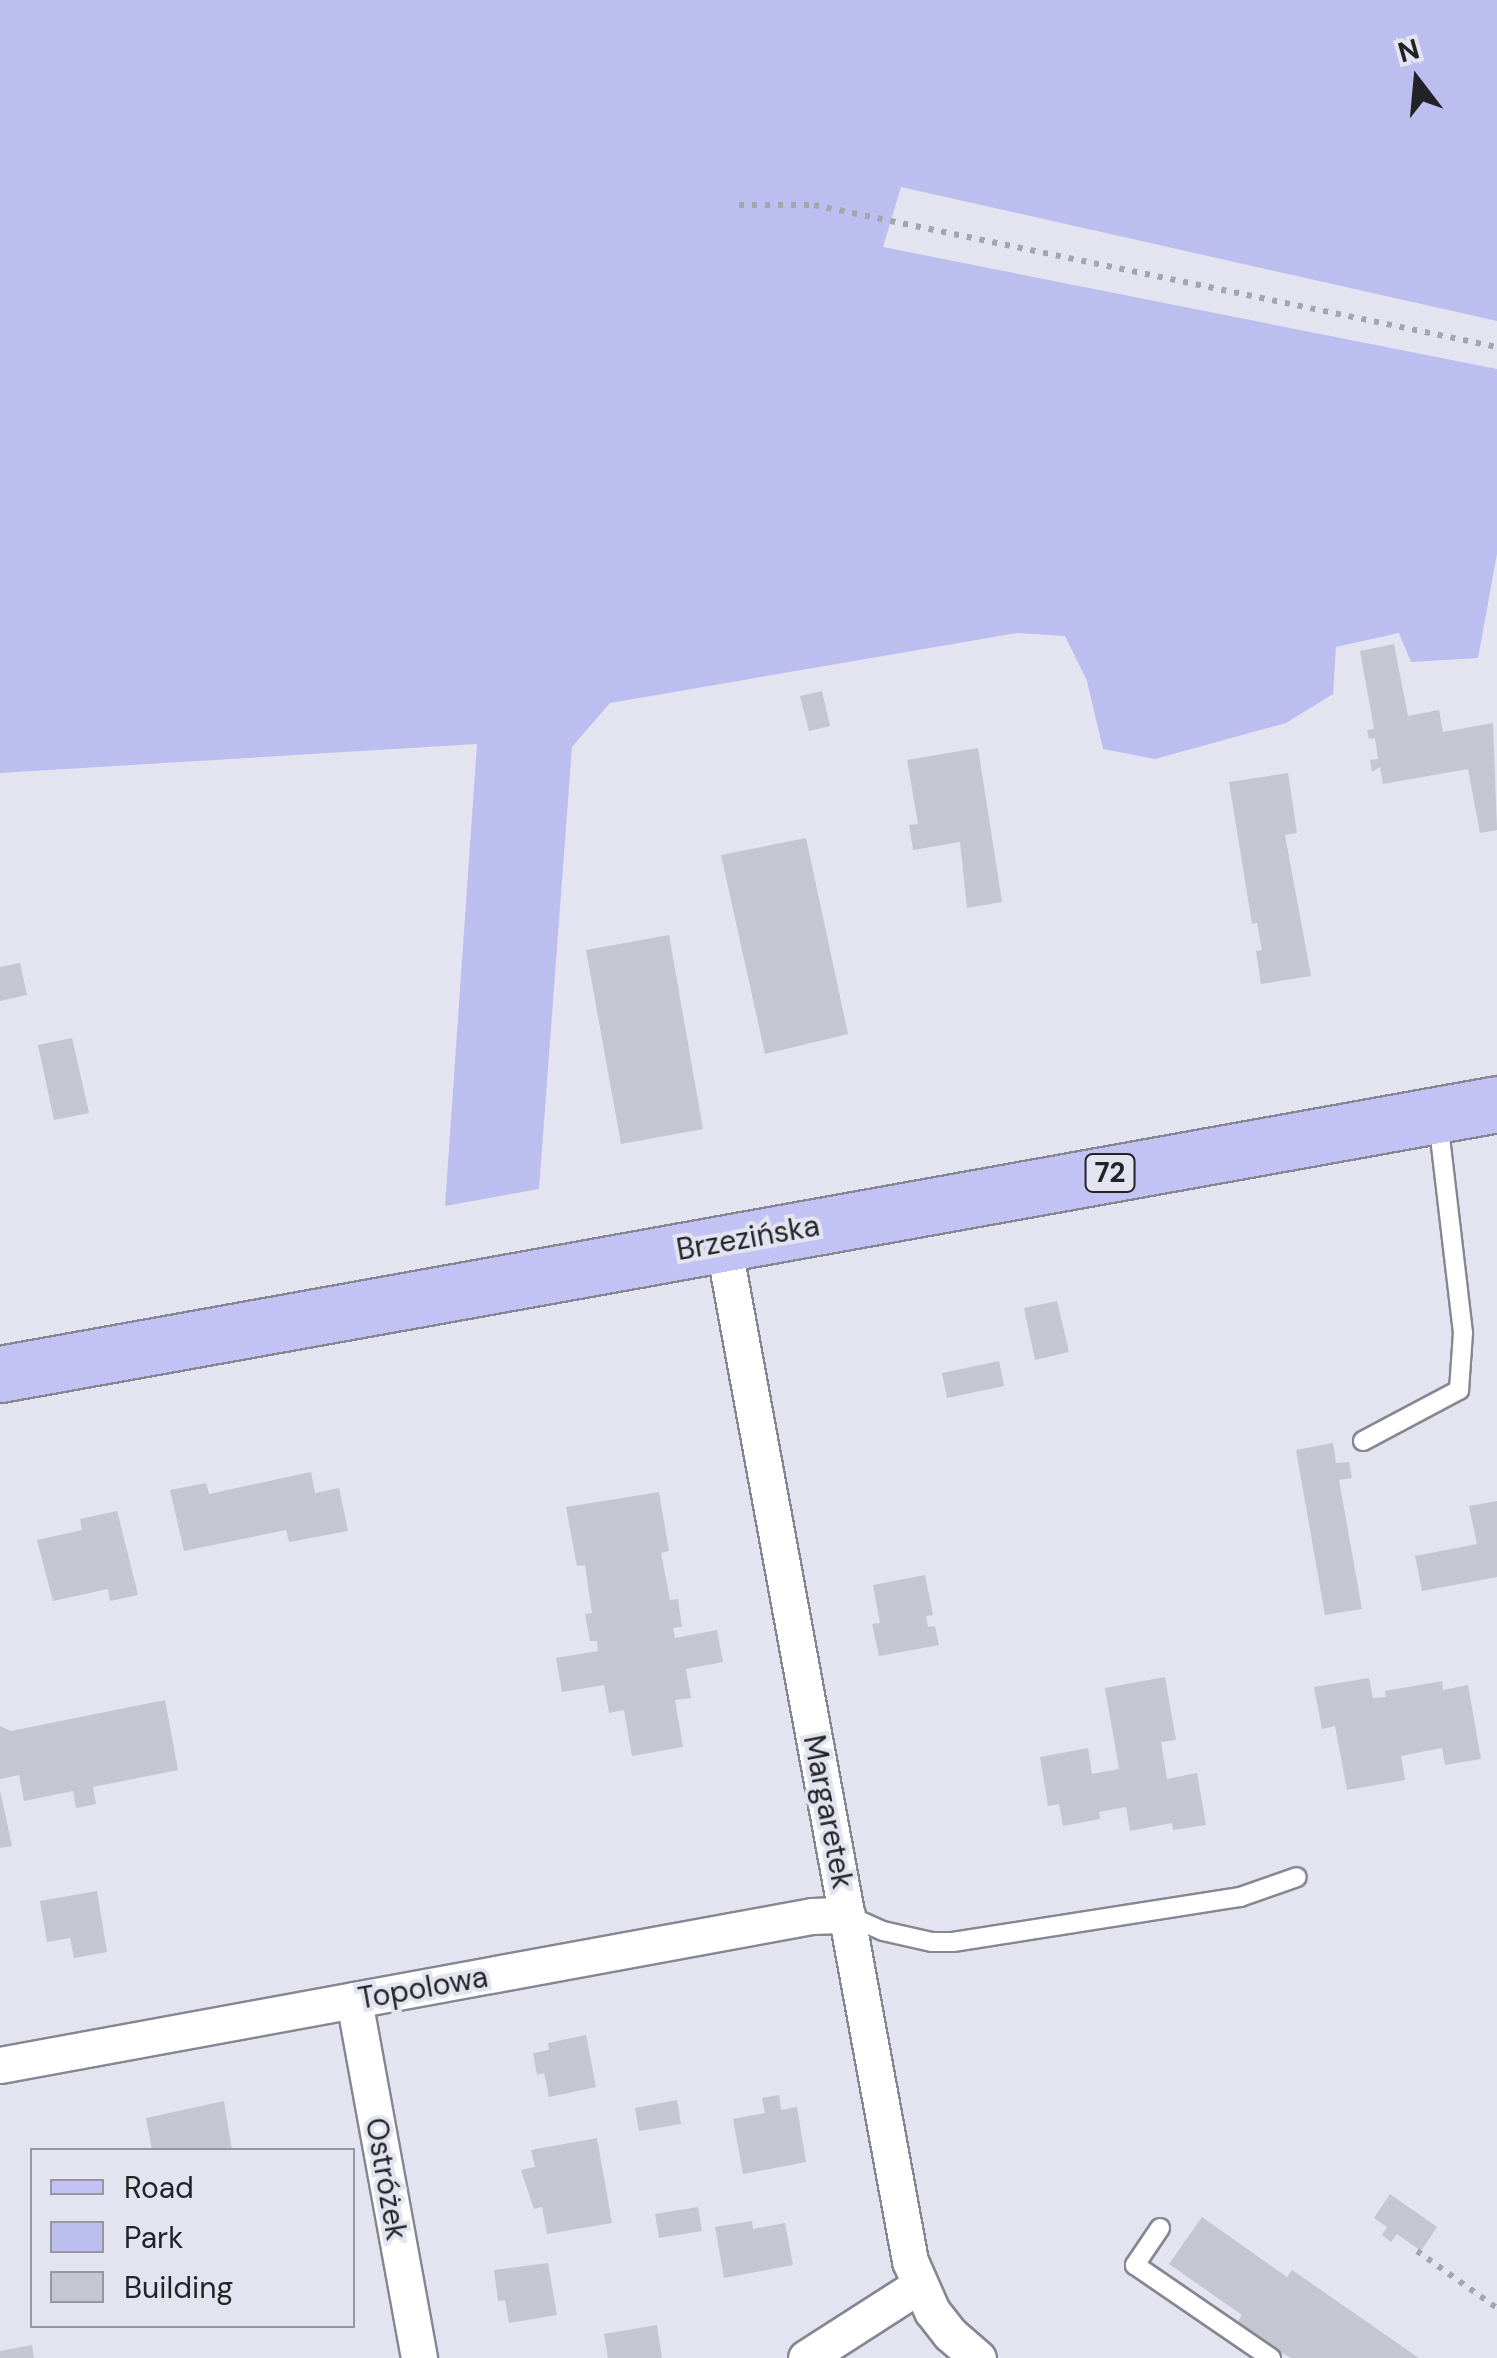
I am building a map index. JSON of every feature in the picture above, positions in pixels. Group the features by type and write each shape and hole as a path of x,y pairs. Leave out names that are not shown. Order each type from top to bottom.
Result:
{"main road":[{"name":"Brzezińska","path":"0,1374 1497,1104"}],"street":[{"name":"Margaretek","path":"723,1243 918,2286 950,2334 978,2358"},
{"name":"Topolowa","path":"0,2065 812,1916 847,1915"},
{"name":"Ostróżek","path":"354,2000 419,2358"},
{"path":"806,2358 918,2286"}],"lane":[{"path":"1362,1441 1459,1390 1463,1334 1437,1115"},
{"path":"847,1915 883,1931 932,1942 953,1942 1240,1898 1297,1877"},
{"path":"1160,2228 1134,2265 1270,2358"}],"path":[{"path":"739,205 814,205 1497,346"},
{"path":"1416,2251 1497,2308"}],"green space":[{"path":"0,0 1497,0 1497,321 901,187 883,247 1497,369 1497,554 1478,658 1411,662 1399,633 1336,647 1333,694 1286,723 1155,759 1103,749 1087,681 1065,636 1017,633 610,703 572,747 539,1189 445,1206 477,744 0,773"}],"building":[{"path":"1394,644 1408,716 1439,710 1443,732 1493,723 1497,830 1480,833 1468,769 1383,784 1380,767 1372,772 1370,760 1378,759 1375,738 1369,739 1367,730 1374,729 1360,651"},
{"path":"822,691 830,726 809,731 800,696"},
{"path":"978,748 1002,902 967,908 960,842 913,850 909,825 918,824 907,760"},
{"path":"1288,773 1297,833 1285,835 1311,976 1261,984 1256,951 1262,950 1257,923 1252,924 1229,782"},
{"path":"806,838 848,1034 765,1054 721,855"},
{"path":"669,935 703,1129 621,1144 586,950"},
{"path":"20,963 27,995 0,1001 0,967"},
{"path":"72,1038 89,1113 54,1120 38,1045"},
{"path":"1057,1301 1069,1352 1035,1360 1024,1308"},
{"path":"999,1361 1004,1386 947,1398 942,1373"},
{"path":"1333,1443 1336,1463 1349,1462 1352,1478 1339,1480 1362,1609 1325,1615 1296,1450"},
{"path":"311,1472 315,1493 339,1488 348,1531 289,1542 286,1530 184,1551 170,1490 206,1483 209,1494"},
{"path":"659,1492 669,1551 661,1553 670,1600 678,1599 682,1627 673,1628 675,1638 717,1630 723,1662 686,1669 691,1698 675,1700 683,1747 632,1756 624,1710 609,1713 604,1685 562,1692 556,1658 598,1651 597,1641 590,1641 585,1614 592,1613 585,1565 577,1566 566,1507"},
{"path":"1497,1501 1497,1577 1422,1591 1415,1556 1477,1544 1469,1506"},
{"path":"117,1511 138,1595 110,1601 108,1589 53,1601 37,1540 82,1530 80,1519"},
{"path":"925,1575 933,1615 926,1616 928,1627 935,1626 939,1645 879,1656 872,1624 880,1623 873,1585"},
{"path":"1165,1677 1176,1740 1161,1742 1167,1779 1197,1773 1206,1825 1173,1830 1172,1823 1130,1831 1126,1807 1099,1812 1100,1819 1063,1826 1059,1804 1048,1806 1040,1757 1088,1748 1092,1774 1119,1769 1105,1688"},
{"path":"1369,1678 1373,1698 1386,1697 1385,1691 1442,1681 1443,1690 1468,1685 1481,1759 1445,1765 1442,1748 1401,1756 1405,1780 1347,1790 1335,1726 1322,1729 1314,1687"},
{"path":"165,1700 178,1770 93,1787 96,1804 76,1808 73,1791 24,1801 19,1775 0,1779 0,1726 11,1731"},
{"path":"0,1790 12,1846 0,1848"},
{"path":"97,1891 107,1952 74,1958 70,1938 47,1942 40,1901"},
{"path":"586,2035 596,2087 549,2097 544,2073 537,2075 533,2053 549,2050 548,2043"},
{"path":"779,2095 781,2110 797,2107 806,2162 743,2174 733,2119 765,2113 762,2098"},
{"path":"677,2100 681,2124 639,2131 635,2108"},
{"path":"224,2101 232,2148 152,2148 146,2118"},
{"path":"597,2138 612,2223 547,2234 542,2207 534,2209 521,2170 535,2167 531,2150"},
{"path":"1390,2194 1437,2227 1421,2251 1397,2234 1391,2242 1382,2235 1387,2227 1374,2218"},
{"path":"698,2207 702,2231 659,2238 655,2214"},
{"path":"1202,2217 1287,2277 1292,2270 1419,2358 1291,2358 1250,2334 1236,2324 1242,2315 1169,2264"},
{"path":"752,2221 753,2229 785,2223 793,2265 724,2278 715,2227"},
{"path":"548,2263 557,2315 509,2323 505,2300 498,2301 494,2270"},
{"path":"657,2325 662,2358 608,2358 604,2334"},
{"path":"32,2345 34,2358 0,2358 0,2351"}]}
